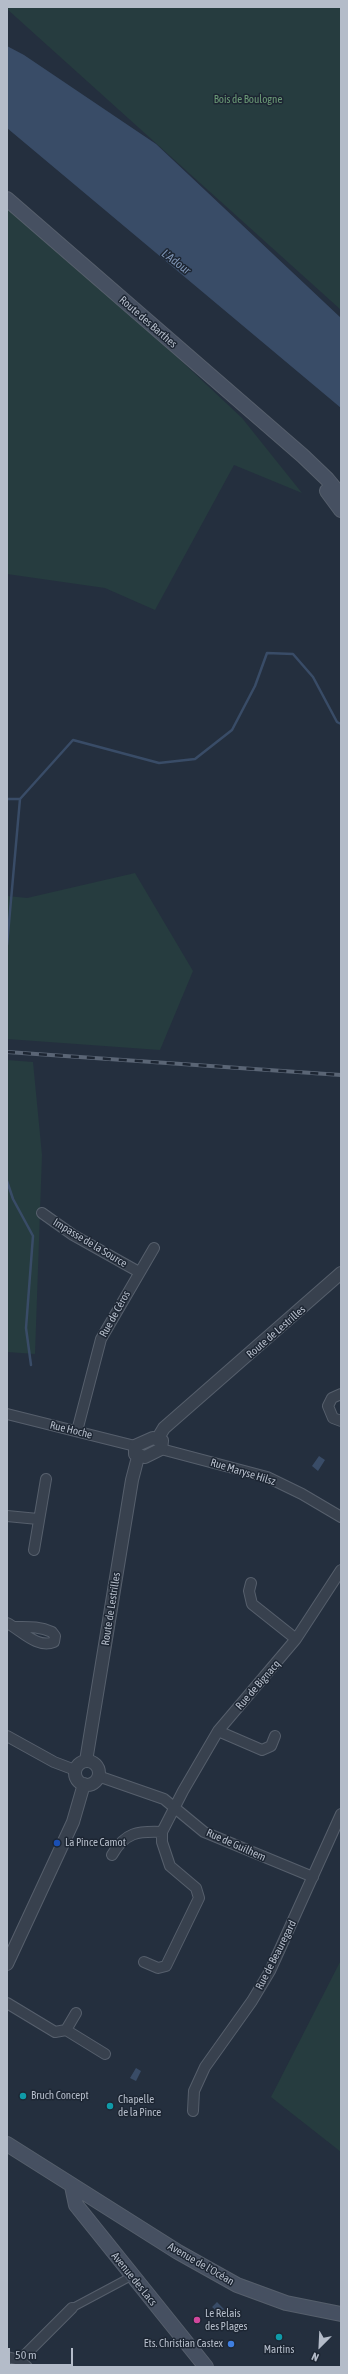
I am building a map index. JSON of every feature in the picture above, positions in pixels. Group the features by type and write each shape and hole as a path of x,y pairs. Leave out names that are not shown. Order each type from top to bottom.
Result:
{"main road":[{"name":"Route des Barthes","path":"7,199 288,445 341,504"},
{"name":"Route des Barthes","path":"334,495 341,510"},
{"name":"Avenue de l'Océan","path":"7,2144 210,2271 237,2285 286,2303 341,2314"},
{"name":"Avenue des Lacs","path":"72,2186 76,2205 206,2367"}],"street":[{"name":"Impasse de la Source","path":"42,1213 73,1235 139,1272"},
{"name":"Rue de Céros","path":"77,1431 101,1339 154,1248"},
{"name":"Route de Lestrilles","path":"159,1443 164,1428 341,1274"},
{"path":"340,1391 329,1402 328,1410 333,1418 341,1421"},
{"name":"Rue Hoche","path":"7,1414 77,1431 137,1452"},
{"path":"137,1452 145,1457 159,1443"},
{"name":"Rue Maryse Hilsz","path":"159,1443 267,1477 302,1494 341,1517"},
{"name":"Route de Lestrilles","path":"86,1762 137,1452"},
{"path":"34,1550 38,1519 46,1479"},
{"path":"7,1516 38,1519"},
{"name":"Rue de Bignacq","path":"162,1832 175,1806 218,1731 296,1640 341,1570"},
{"path":"251,1583 249,1591 252,1604 296,1640"},
{"path":"218,1731 262,1750 270,1746 275,1736"},
{"path":"7,1736 54,1762 75,1770"},
{"path":"86,1762 94,1764 98,1776 91,1784 84,1784 78,1781 75,1770 80,1763 86,1762"},
{"name":"Rue de Guilhem","path":"98,1776 164,1798 204,1832 314,1877"},
{"path":"7,1964 73,1822 84,1784"},
{"name":"Rue de Beauregard","path":"193,2111 194,2091 205,2067 252,2001 270,1971 314,1877 341,1814"},
{"path":"112,1854 119,1842 141,1831 162,1832 162,1842 170,1866 196,1888 199,1898 166,1966 158,1968 144,1962"},
{"path":"7,2003 55,2032 66,2030 105,2054"},
{"path":"66,2030 76,2013"},
{"path":"7,2357 23,2364 72,2308 132,2276"}],"green space":[{"name":"Bois de Boulogne","path":"7,7 341,7 341,310 7,9"},
{"path":"7,197 242,418 302,493 234,465 155,610 105,588 7,574"},
{"path":"135,873 193,971 160,1050 7,1039 7,896 27,898"},
{"path":"7,1060 33,1062 42,1155 35,1354 7,1352"},
{"path":"341,1960 341,2152 271,2097"}],"water":[{"name":"L'Adour","path":"7,46 24,55 156,144 341,318 341,408 7,128"},
{"path":"319,1456 325,1460 318,1471 312,1466"},
{"path":"136,2068 141,2071 136,2081 130,2078"},
{"path":"217,2302 227,2312 222,2316 212,2307"}],"waterway":[{"path":"7,799 20,799 73,740 159,763 195,759 232,730 255,686 267,653 293,654 313,677 337,722 341,724"},
{"path":"7,945 20,799"},
{"path":"7,1181 13,1199 33,1236 26,1328 31,1365"}],"railway":[{"path":"7,1052 341,1075"}],"place":[{"name":"La Pince Camot","path":"57,1843"},
{"name":"Bruch Concept","path":"23,2096"},
{"name":"Chapelle de la Pince","path":"110,2106"},
{"name":"Le Relais des Plages","path":"197,2320"},
{"name":"Martins","path":"279,2337"},
{"name":"Ets. Christian Castex","path":"231,2344"}]}
